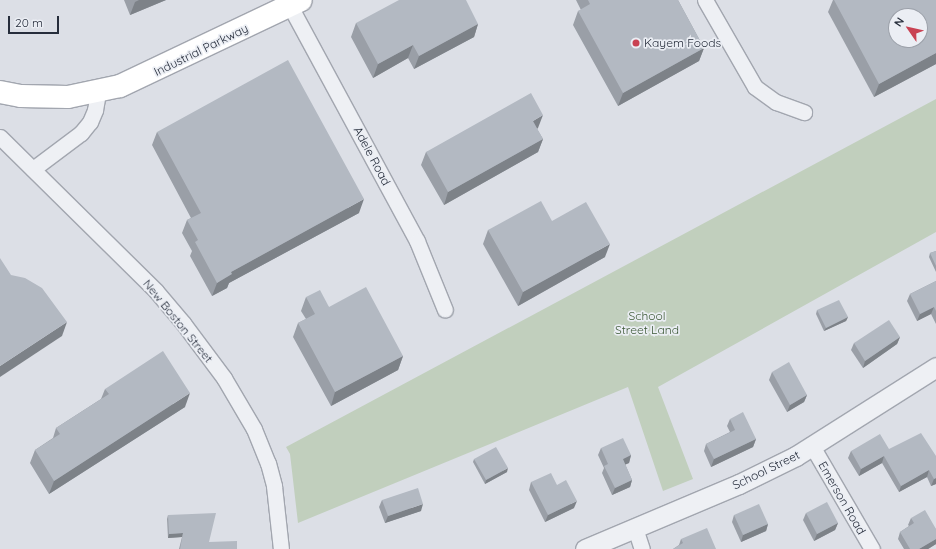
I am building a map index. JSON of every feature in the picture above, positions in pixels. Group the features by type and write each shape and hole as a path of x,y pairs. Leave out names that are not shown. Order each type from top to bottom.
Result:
{"main road":[{"name":"Industrial Parkway","path":"0,92 43,98 98,93 138,79 296,3"}],"street":[{"path":"705,0 755,87 776,102 804,112"},
{"name":"Adele Road","path":"296,3 417,241 444,310"},
{"path":"33,169 80,133 90,122 96,110 98,93"},
{"name":"New Boston Street","path":"0,137 159,295 224,378 254,429 268,463 274,486 282,549"},
{"name":"School Street","path":"585,549 739,484 812,446 936,367"},
{"name":"Emerson Road","path":"812,446 872,549"},
{"path":"635,528 642,549"}],"green space":[{"name":"School Street Land","path":"936,99 936,232 658,387 693,479 663,491 628,387 298,523 290,454 286,447"}],"building":[{"path":"399,0 466,0 478,24 419,56 413,45 378,64 356,23"},
{"name":"Kayem Foods","path":"588,0 678,0 704,48 623,93 578,11 590,4"},
{"path":"834,0 936,0 936,53 879,84"},
{"path":"288,60 364,199 231,272 232,274 217,283 195,242 198,240 187,220 201,213 157,132"},
{"path":"531,93 543,115 533,121 543,139 448,192 426,152"},
{"path":"541,201 552,221 586,202 610,244 523,292 488,230"},
{"path":"936,251 936,266 930,253"},
{"path":"0,258 11,275 25,278 42,288 67,322 0,366"},
{"path":"936,281 936,311 934,307 920,314 910,294"},
{"path":"366,287 403,356 335,392 298,323 315,314 306,297 320,290 329,307"},
{"path":"839,300 848,317 826,328 817,310"},
{"path":"889,320 900,337 865,361 854,343"},
{"path":"163,351 190,393 54,481 35,450 60,434 56,428 109,394 105,389"},
{"path":"789,362 807,395 790,405 772,372"},
{"path":"743,412 756,439 714,459 706,444 735,430 730,419"},
{"path":"921,433 936,456 936,478 934,479 929,470 901,486 884,456 861,469 851,451 880,434 889,449"},
{"path":"623,438 631,455 623,459 632,480 615,488 604,466 608,464 601,448"},
{"path":"496,447 508,468 486,480 474,459"},
{"path":"551,473 557,485 566,480 577,501 548,515 531,482"},
{"path":"418,488 423,504 388,516 382,500"},
{"path":"827,502 838,523 817,534 806,513"},
{"path":"759,504 768,524 743,535 734,515"},
{"path":"925,510 936,529 936,539 919,549 910,549 900,532 914,523 911,518"},
{"path":"216,513 209,542 237,541 237,549 180,549 183,533 169,534 168,515"},
{"path":"707,528 716,549 673,549 683,543 681,539"}],"place":[{"name":"Kayem Foods","path":"636,43"}]}
